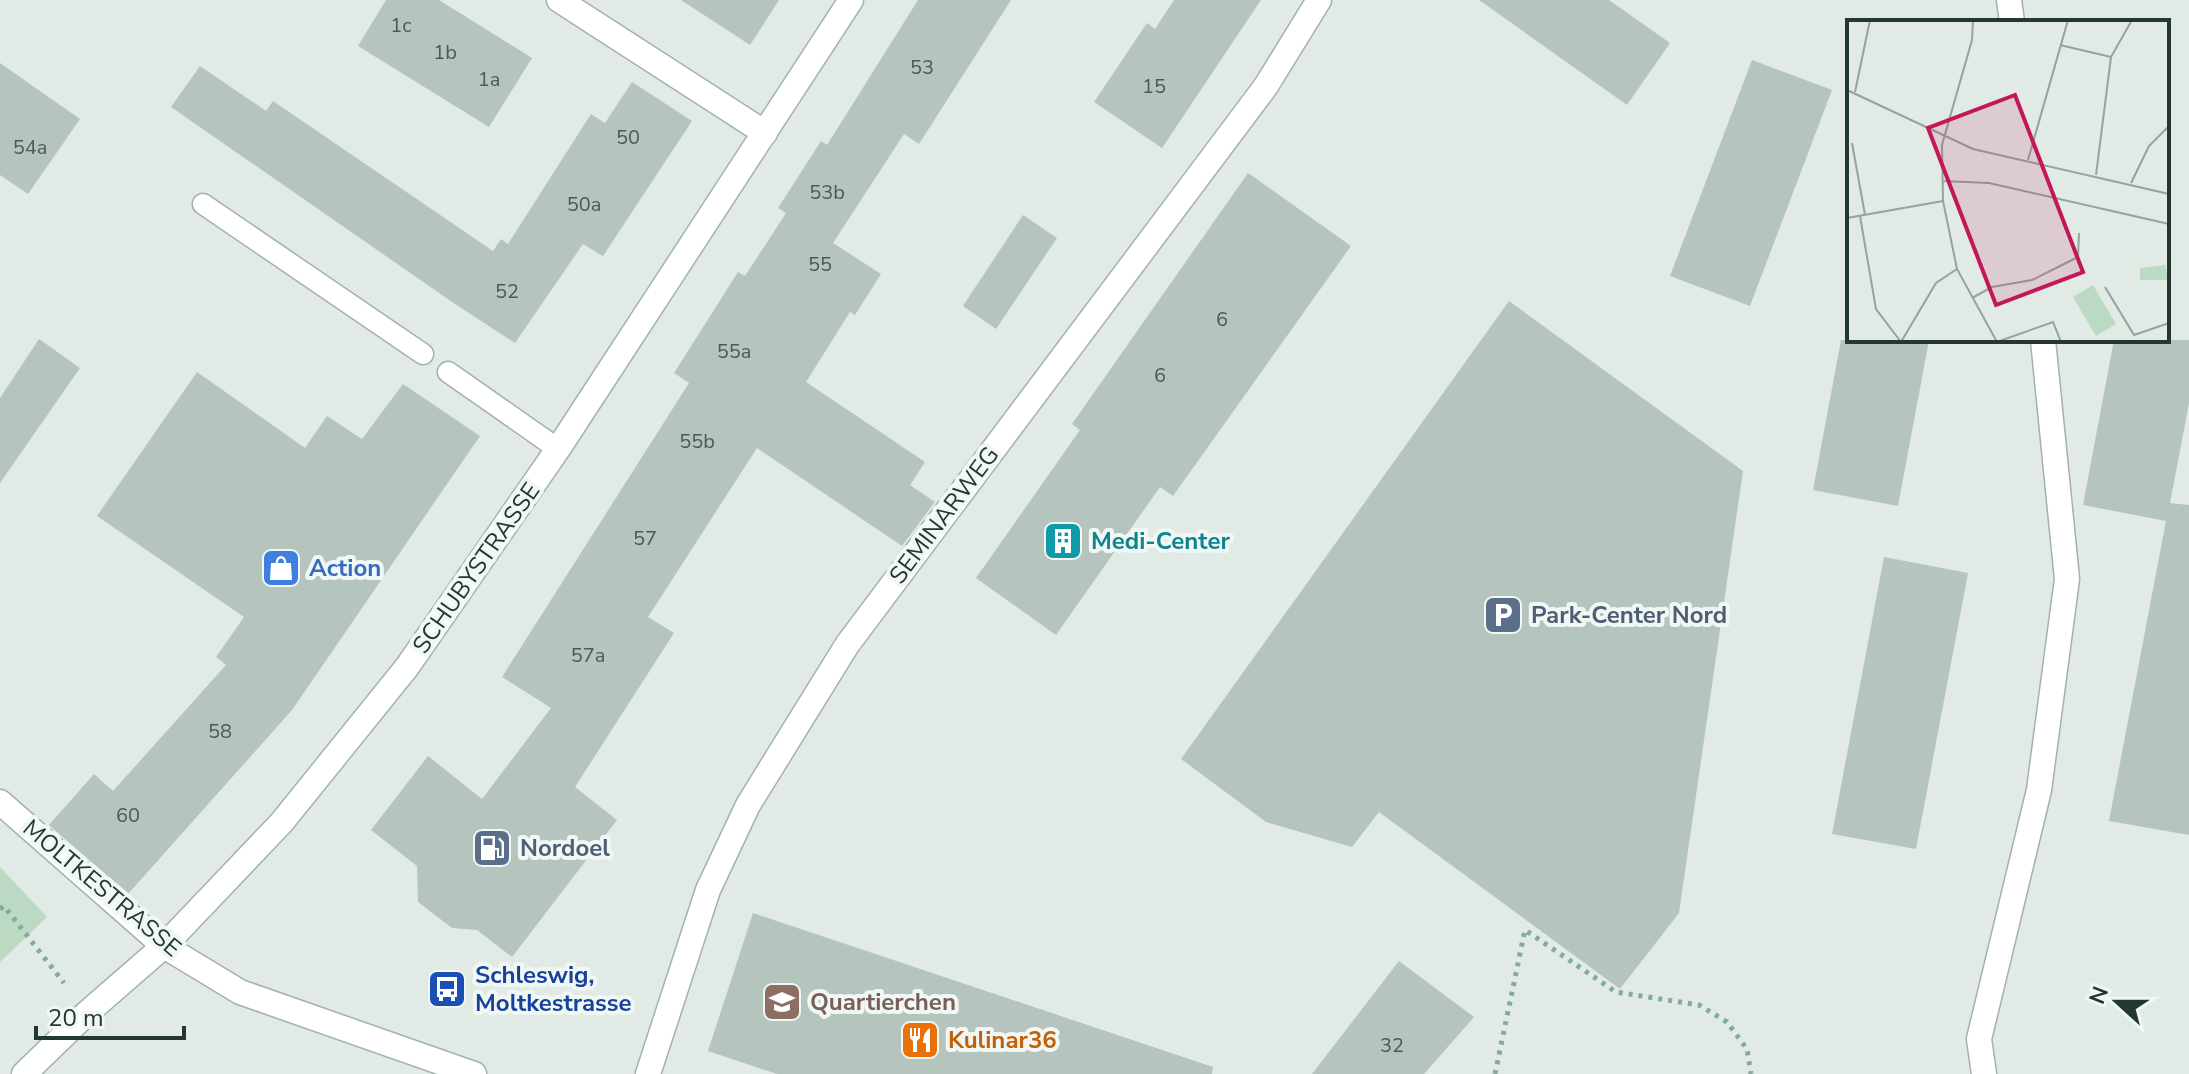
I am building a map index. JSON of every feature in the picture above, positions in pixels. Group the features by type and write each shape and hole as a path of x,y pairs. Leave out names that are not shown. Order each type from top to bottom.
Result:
{"street":[{"path":"559,0 765,133"},
{"name":"SCHUBYSTRASSE","path":"24,1074 87,1013 164,946 282,822 407,667 558,449 851,0"},
{"name":"SEMINARWEG","path":"648,1074 708,890 748,805 847,645 1266,86 1319,0"},
{"path":"2009,0 2012,20"},
{"path":"1984,1074 1979,1039 2039,790 2067,579 2043,342"},
{"name":"MOLTKESTRASSE","path":"0,802 164,946 240,992 474,1074"}],"lane":[{"path":"203,204 423,354"},
{"path":"448,372 558,449"}],"path":[{"path":"0,909 4,906 87,1013"},
{"path":"1495,1074 1525,930 1616,992 1699,1005 1727,1022 1747,1049 1751,1074"}],"green space":[{"path":"0,867 47,917 0,962"}],"building":[{"path":"386,0 439,0 532,58 489,127 358,46"},
{"path":"681,0 779,0 750,45"},
{"path":"918,0 1011,0 919,144 904,134 833,243 881,274 855,315 850,312 806,382 925,462 910,485 935,502 902,546 757,448 648,617 674,633 575,787 617,820 512,957 477,930 452,928 418,902 417,866 371,830 428,756 482,799 551,708 502,677 689,383 674,373 738,272 745,276 786,213 778,208 821,141 827,145"},
{"path":"1174,0 1261,0 1162,148 1094,102 1147,23 1155,29"},
{"path":"1479,0 1609,0 1670,43 1627,105"},
{"path":"1752,60 1832,90 1750,306 1670,276"},
{"path":"0,63 80,119 28,194 0,175"},
{"path":"200,66 266,111 273,101 493,251 501,239 508,244 591,114 605,123 632,82 692,121 603,256 583,244 515,343 171,107"},
{"path":"1248,173 1351,246 1173,496 1160,487 1056,635 976,578 1080,430 1072,424"},
{"path":"1023,215 1057,238 996,329 963,306"},
{"name":"Park-Center Nord","path":"1509,301 1743,471 1679,913 1620,989 1379,812 1352,847 1266,822 1181,759"},
{"path":"39,339 80,368 0,483 0,398"},
{"path":"1841,340 1929,342 1898,506 1813,490"},
{"path":"2189,340 2189,403 2170,503 2189,505 2189,835 2109,821 2166,521 2083,505 2114,342"},
{"name":"Action","path":"197,372 305,448 327,416 362,439 403,384 480,436 292,710 128,894 49,825 94,774 113,791 226,665 216,657 244,617 97,516"},
{"path":"1884,557 1968,573 1916,849 1832,834"},
{"path":"753,913 1213,1067 1212,1074 777,1074 708,1051"},
{"path":"1399,961 1474,1017 1424,1074 1312,1074"}],"place":[{"name":"Medi-Center","path":"1063,541"},
{"name":"Action","path":"281,568"},
{"name":"Park-Center Nord","path":"1503,615"},
{"name":"Nordoel","path":"492,848"},
{"name":"Schleswig, Moltkestrasse","path":"447,989"},
{"name":"Quartierchen","path":"782,1002"},
{"name":"Kulinar36","path":"920,1040"}]}
